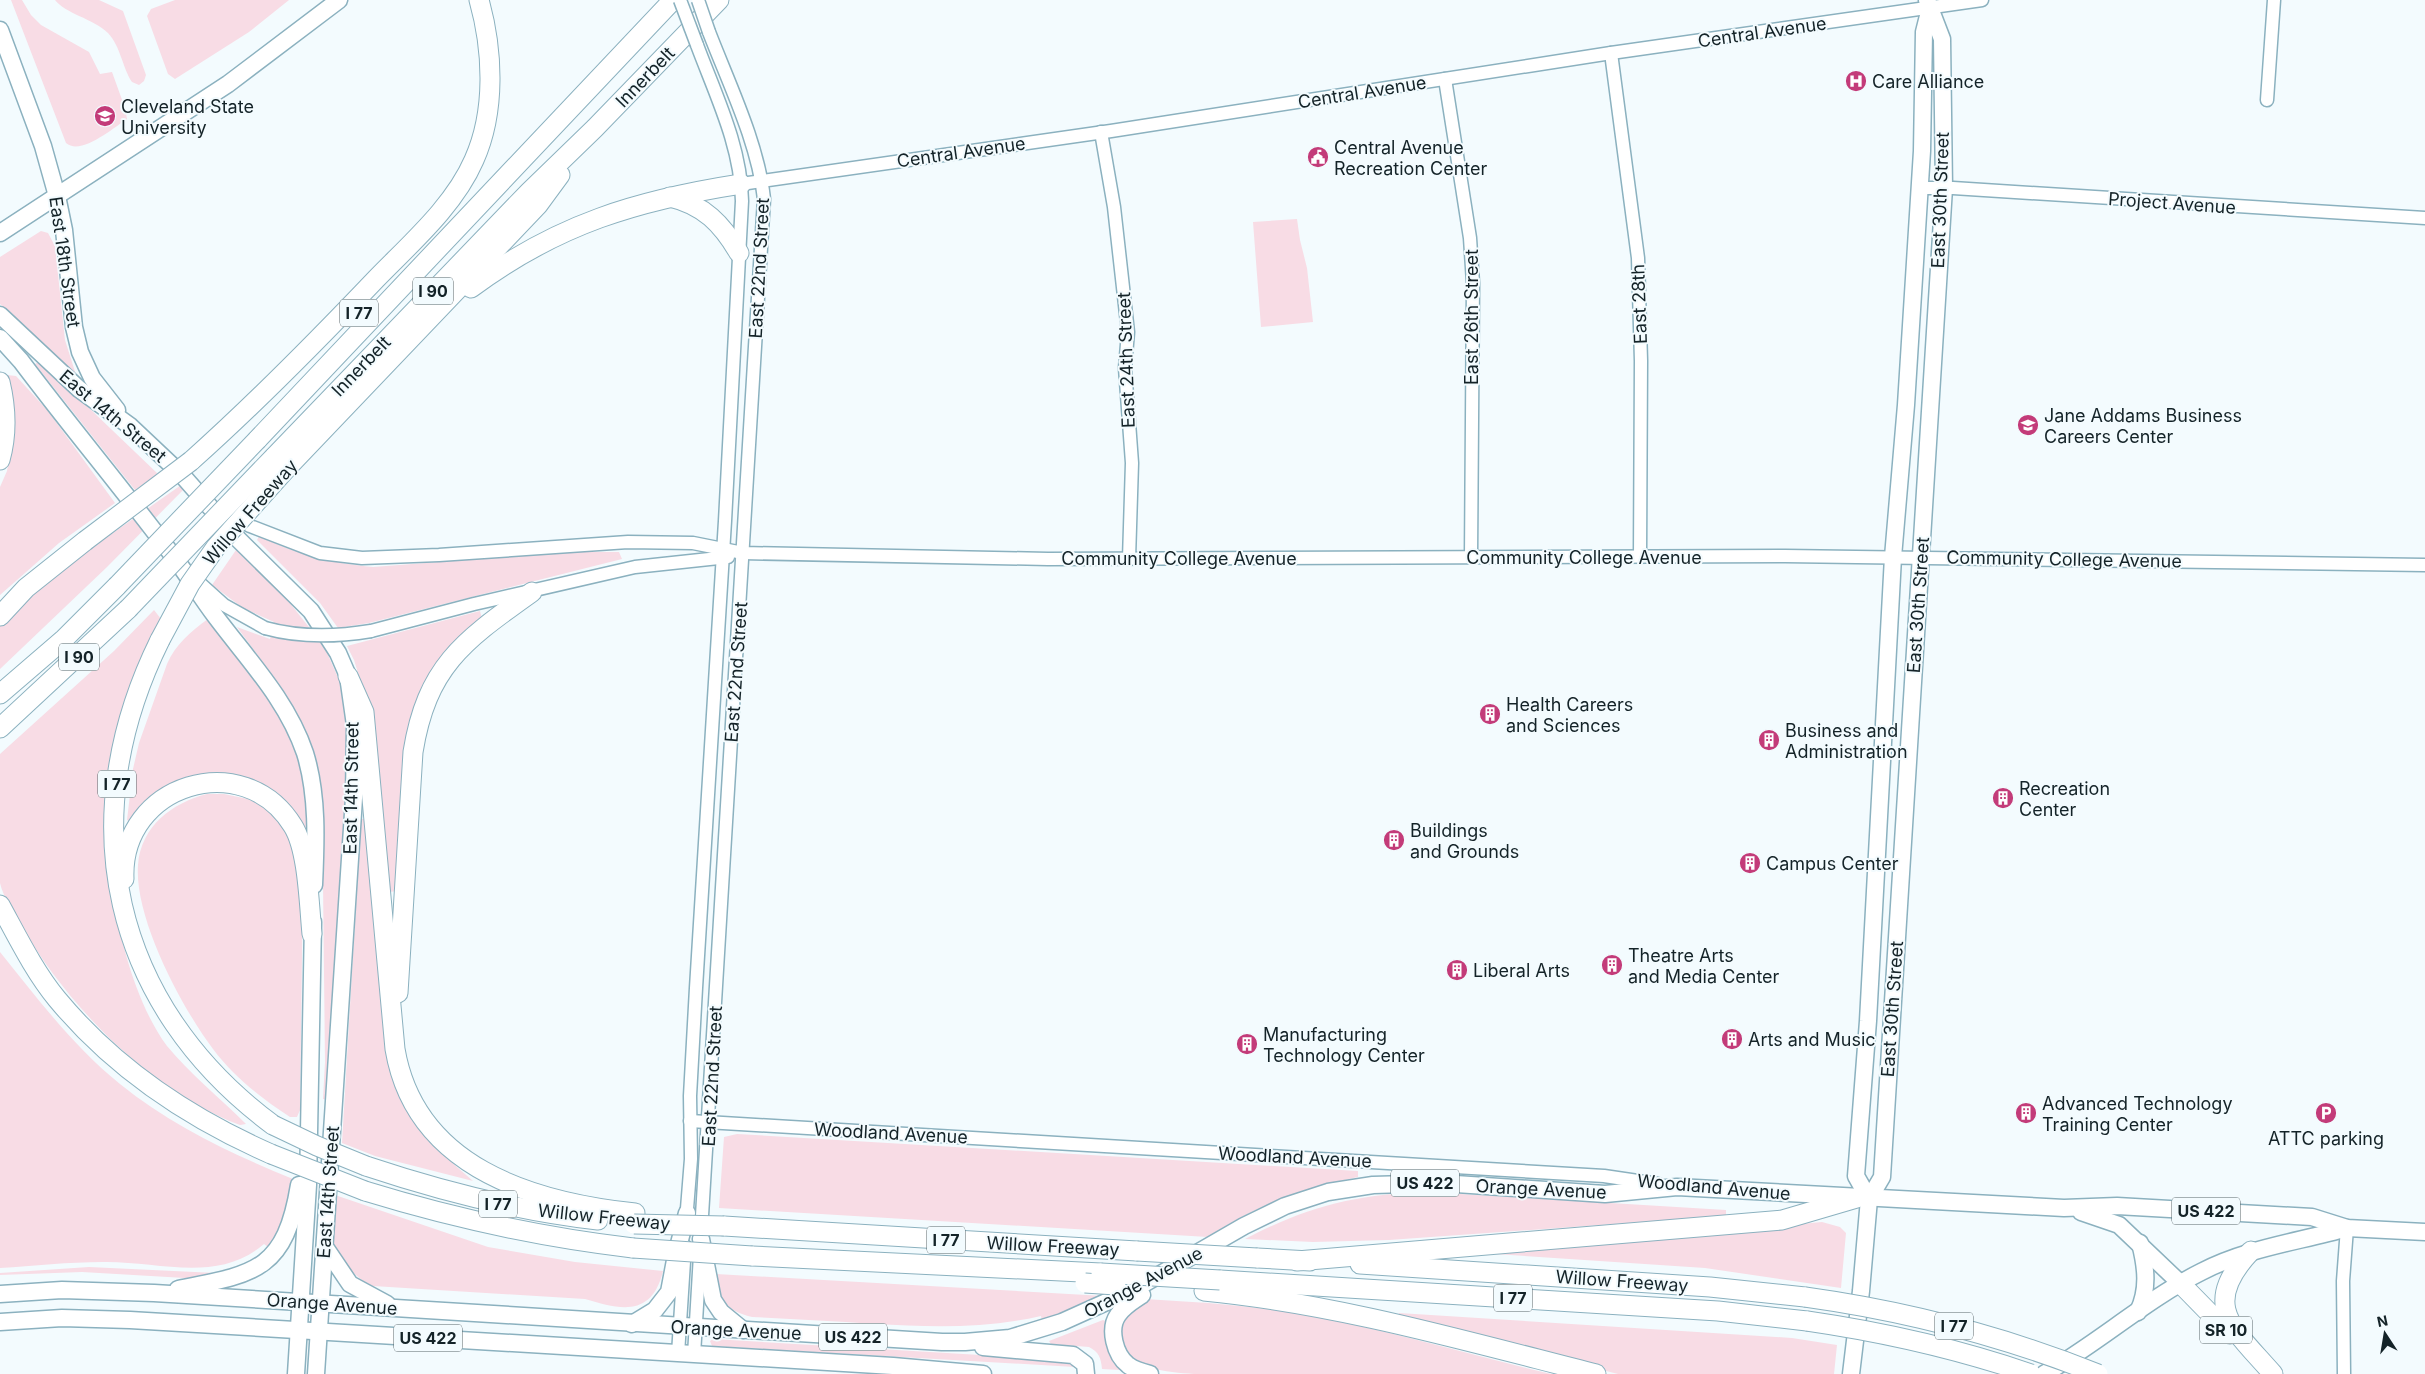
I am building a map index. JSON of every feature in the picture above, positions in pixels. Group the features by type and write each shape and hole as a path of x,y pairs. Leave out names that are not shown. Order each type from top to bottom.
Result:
{"highway":[{"path":"0,616 26,588 85,541 186,468 238,424 423,230 467,173 480,146 489,90 488,48 479,0"},
{"name":"Innerbelt","path":"0,694 64,639 117,586 673,0"},
{"name":"Innerbelt","path":"0,728 30,702 280,463 529,192 596,128 719,0"},
{"name":"Willow Freeway","path":"596,128 538,205 424,326 280,463 203,564 160,640 145,671 129,716 117,786 113,834 114,867 117,885 131,932 155,992 187,1043 226,1087 273,1125 366,1166 434,1188 541,1212 755,1228 1710,1287 1846,1302 1940,1322 2028,1348 2098,1374"},
{"path":"424,326 485,277 547,240 614,211 667,197 741,184"},
{"path":"667,197 690,203 706,212 724,231 738,254"},
{"name":"I 77","path":"238,424 297,377 404,265 479,203"},
{"path":"0,382 5,413 5,434 0,460"},
{"path":"395,1050 413,752 419,720 439,675 461,646 532,592"},
{"path":"348,676 364,712 395,1050 402,1079 414,1106 432,1132 457,1156 486,1173 537,1193 634,1219"},
{"path":"131,932 124,870 129,844 139,822 156,803 177,791 188,786 214,782 238,785 261,795 280,809 294,827 304,858 312,934"},
{"name":"Willow Freeway","path":"0,905 20,942 56,998 105,1050 159,1094 197,1118 272,1154 365,1191 495,1227 542,1236 633,1248 841,1261 954,1275 1220,1280 1718,1311 1849,1327 1988,1359 2031,1374"},
{"path":"0,933 56,998"},
{"path":"1297,1261 1782,1220 1863,1198"},
{"path":"2252,1251 2237,1267 2228,1282 2225,1309 2234,1329 2273,1374"},
{"path":"1093,1278 1267,1297 1336,1310 1596,1374"},
{"name":"SR 10","path":"2180,1283 2237,1341 2273,1374"}],"main road":[{"path":"0,233 249,69 339,0"},
{"name":"East 30th Street","path":"1863,1198 1882,1177 1944,188 1942,39 1928,4"},
{"name":"East 30th Street","path":"1851,1374 1861,1291 1863,1198 1856,1176 1868,1011 1893,557 1906,404 1919,188 1924,32 1928,4"},
{"name":"East 18th Street","path":"0,30 43,146 57,196 64,230 74,327 80,352 92,378 130,426"},
{"name":"East 14th Street","path":"0,315 79,390 186,468 239,540 311,611 338,654 348,676 355,725 355,782 316,1374"},
{"name":"East 14th Street","path":"0,338 179,564 215,616 271,687 300,738 310,770 314,803 312,1070 308,1185 296,1374"},
{"path":"154,1293 238,1277 259,1266 272,1254 285,1237 294,1216 309,1117"},
{"name":"Orange Avenue","path":"0,1294 62,1290 154,1293 632,1324 965,1342 1010,1338 1042,1329 1112,1301 1190,1259 1244,1226 1285,1206 1307,1198 1350,1188 1420,1183 1605,1194 1677,1188"},
{"name":"Woodland Avenue","path":"1677,1188 2064,1208 2117,1206 2312,1217 2347,1228 2425,1232"},
{"name":"SR 10","path":"2064,1208 2110,1221 2128,1231 2180,1283"},
{"path":"632,1324 655,1310 670,1292 676,1255 687,1213"},
{"name":"Woodland Avenue","path":"2044,1374 2180,1283 2218,1263 2252,1251 2311,1239 2347,1228"},
{"path":"701,1239 713,1300 721,1312 743,1330"},
{"path":"2138,1312 2144,1300 2146,1280 2140,1243"},
{"path":"325,1246 335,1265 350,1284 361,1292 396,1308"},
{"path":"1150,1374 1128,1365 1120,1355 1114,1337 1114,1323 1125,1306 1190,1259"},
{"name":"Orange Avenue","path":"0,1322 62,1318 107,1319 983,1374"},
{"path":"942,1342 1016,1352 1073,1355 1085,1364 1086,1374"}],"street":[{"name":"East 22nd Street","path":"680,0 733,142 740,168 741,184 722,553 696,988 687,1213 688,1327"},
{"name":"East 22nd Street","path":"686,1354 688,1327 701,1239 709,1122 763,208 762,180 754,151 698,0"},
{"name":"Central Avenue","path":"741,184 1101,132 1928,4 1982,0"},
{"path":"2267,100 2274,0"},
{"name":"East 28th","path":"1611,53 1638,258 1641,361 1640,557"},
{"name":"East 26th Street","path":"1444,79 1470,238 1473,274 1471,557"},
{"name":"East 24th Street","path":"1101,132 1114,207 1128,332 1125,368 1132,463 1128,559"},
{"name":"Project Avenue","path":"1919,188 2425,218"},
{"name":"Community College Avenue","path":"186,468 225,511 250,526 320,553 362,558 439,555 628,542 693,543 722,553 931,558 1921,557 2425,565"},
{"path":"179,564 224,605 265,628 286,634 334,637 371,632 474,604 635,567 722,553"},
{"name":"Woodland Avenue","path":"690,1121 1604,1176 1677,1188"},
{"path":"2344,1374 2343,1281 2347,1228"}],"shaded area":[{"path":"11,0 22,0 31,15 41,25 89,52 100,74 112,72 127,119 106,134 88,143 72,146 66,143"},
{"path":"55,0 99,0 123,11 146,75 144,81 139,85 132,82 116,44 108,33 95,23 66,9"},
{"path":"175,0 289,0 249,32 175,79 168,74 147,16 151,9"},
{"path":"1297,219 1307,268 1313,322 1261,327 1253,222"},
{"path":"41,231 48,233 55,246 65,340 77,378 0,304 0,257"},
{"path":"40,361 158,474 135,490 35,364"},
{"path":"7,375 16,376 48,411 115,503 59,543 0,595 0,487 7,471 13,432 11,387"},
{"path":"184,483 187,486 107,567 0,669 0,626 29,592"},
{"path":"259,536 273,543 315,557 373,567 569,552 619,552 622,559 369,623 338,628 320,603 257,540"},
{"path":"236,550 285,597 324,646 340,682 347,709 347,794 328,1100 323,1099 325,1062 322,792 312,749 286,694 237,627 270,639 274,622 243,608 212,585"},
{"path":"154,610 161,619 139,668 112,889 115,908 119,929 138,992 156,1030 185,1066 246,1124 240,1125 207,1110 175,1091 144,1069 115,1044 63,987 41,957 22,927 0,883 0,754 114,651"},
{"path":"480,611 482,619 426,686 398,891 389,892 368,705 354,660 347,646"},
{"path":"208,619 253,675 280,715 291,737 299,759 304,782 309,839 302,830 222,777 132,823 127,820 133,769 139,743 167,664 184,639"},
{"path":"207,794 224,794 248,799 268,809 285,825 303,880 300,1110 297,1117 290,1117 258,1095 230,1069 213,1049 188,1010 162,961 144,910 139,886 138,865 140,851 145,839 160,818 171,810 182,803"},
{"path":"361,819 367,819 386,1048 390,1070 405,1107 416,1123 441,1152 473,1181 375,1156 342,1143"},
{"path":"0,952 72,1038 103,1070 120,1084 160,1113 203,1138 293,1179 280,1231 268,1247 264,1244 246,1256 227,1264 207,1267 187,1268 103,1262 0,1268"},
{"path":"737,1134 1358,1171 1358,1177 1318,1187 1261,1207 1208,1237 719,1208 724,1137"},
{"path":"1428,1192 1726,1210 1726,1216 1389,1240 1313,1242 1245,1239 1290,1218 1334,1204 1378,1196"},
{"path":"335,1195 488,1247 575,1262 663,1271 658,1286 651,1296 643,1303 623,1307 585,1299 373,1286 348,1268 334,1248 331,1230"},
{"path":"1822,1222 1840,1227 1846,1233 1841,1288 1705,1268 1495,1254"},
{"path":"245,1264 246,1266 219,1277 202,1279 82,1272 0,1275 0,1273 89,1267 216,1273 231,1270"},
{"path":"716,1274 1104,1296 1042,1321 1041,1316 979,1325 874,1324 752,1317 735,1311 725,1303 719,1291"},
{"path":"1145,1299 1242,1306 1300,1314 1395,1334 1551,1374 1194,1374 1150,1368 1132,1358 1125,1350 1120,1337 1125,1317"},
{"path":"1399,1313 1792,1338 1837,1345 1834,1374 1618,1374 1398,1318"},
{"path":"1103,1320 1108,1322 1120,1370 1102,1369 1099,1356 1089,1347 1051,1344 1049,1341"},
{"path":"713,1339 1066,1360 1075,1367 712,1346 710,1341"}],"place":[{"name":"Care Alliance","path":"1856,81"},
{"name":"Cleveland State University","path":"105,116"},
{"name":"Central Avenue Recreation Center","path":"1318,157"},
{"name":"Jane Addams Business Careers Center","path":"2028,425"},
{"name":"Health Careers and Sciences","path":"1490,714"},
{"name":"Business and Administration","path":"1769,740"},
{"name":"Recreation Center","path":"2003,798"},
{"name":"Buildings and Grounds","path":"1394,840"},
{"name":"Campus Center","path":"1750,863"},
{"name":"Theatre Arts and Media Center","path":"1612,965"},
{"name":"Liberal Arts","path":"1457,970"},
{"name":"Arts and Music","path":"1732,1039"},
{"name":"Manufacturing Technology Center","path":"1247,1044"},
{"name":"Advanced Technology Training Center","path":"2026,1113"},
{"name":"ATTC parking","path":"2326,1113"}]}
